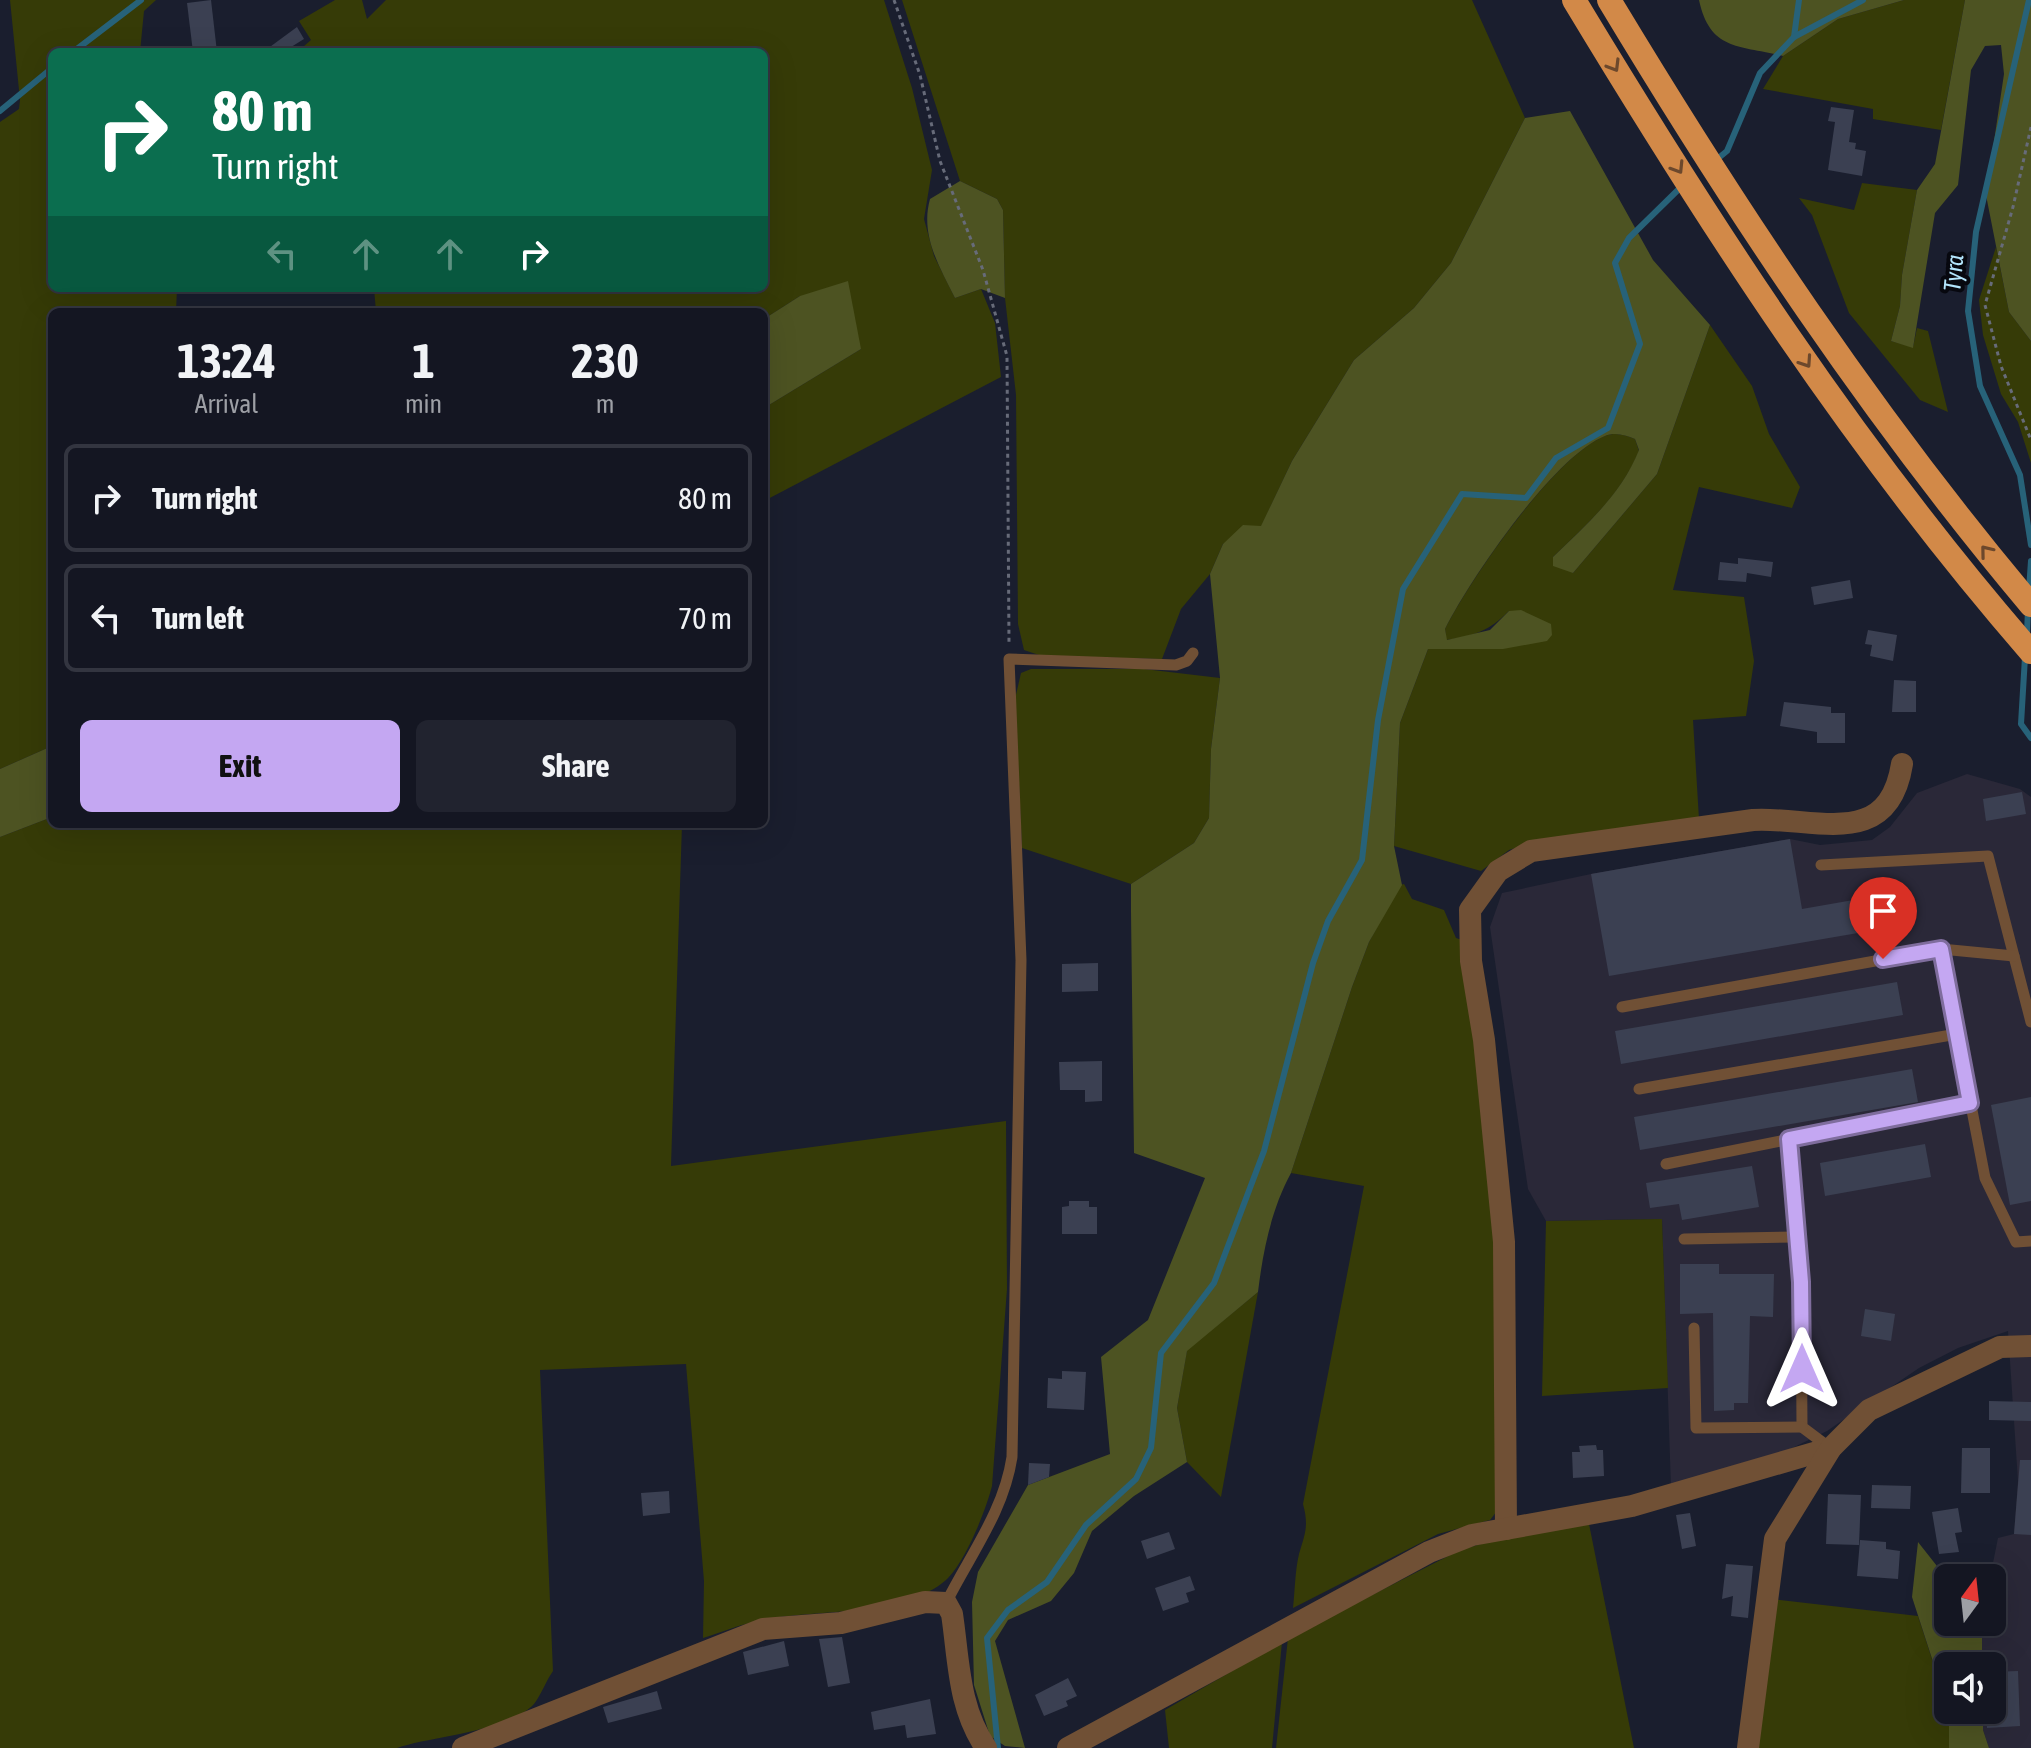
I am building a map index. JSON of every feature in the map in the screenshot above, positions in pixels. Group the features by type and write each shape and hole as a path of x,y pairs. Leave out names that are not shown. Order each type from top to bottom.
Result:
{"highway":[{"path":"1574,0 1730,251 1832,400 1942,544 2031,652"},
{"path":"1609,0 1756,235 1856,382 1942,496 2031,605"}],"street":[{"path":"1506,1529 1504,1242 1484,1040 1471,961 1470,910 1498,871 1531,851 1753,820 1777,818 1831,826 1857,822 1878,811 1893,795 1902,764"},
{"path":"1748,1748 1775,1539 1831,1448 1869,1410 2000,1347 2031,1346"},
{"path":"1068,1748 1429,1552 1472,1535 1632,1506 1831,1448"},
{"path":"463,1748 763,1629 841,1623 925,1602 946,1603 952,1614 964,1705 971,1726 986,1748"}],"lane":[{"path":"946,1603 995,1515 1008,1485 1012,1457 1021,960 1009,659 1176,665 1187,661 1193,653"},
{"path":"1821,865 1988,856 2031,1022"},
{"path":"1622,1007 1941,949 2014,956"},
{"path":"1941,949 1985,1178 2016,1242 2031,1241"},
{"path":"1639,1089 1957,1034"},
{"path":"1666,1164 1970,1103"},
{"path":"1789,1139 1801,1282 1802,1427"},
{"path":"1684,1239 1796,1237"},
{"path":"1694,1328 1696,1428 1802,1427 1831,1448"}],"path":[{"path":"894,0 920,75 940,161 983,270 1007,356 1009,659"},
{"path":"2031,127 2013,207 1985,305 2001,366 2031,440"}],"shaded area":[{"path":"1967,774 2020,789 2031,797 2031,1748 1989,1748 1983,1730 1983,1724 2006,1724 2006,1652 1982,1652 1982,1636 2006,1636 2006,1564 1993,1564 1998,1538 2014,1534 2018,1481 2008,1331 1958,1348 1919,1368 1827,1431 1762,1463 1671,1488 1662,1219 1546,1221 1528,1189 1490,927 1502,893 1790,839 1820,845 1872,840 1890,827 1917,793"}],"green space":[{"path":"10,0 156,0 144,11 140,48 48,48 48,292 177,292 176,308 48,308 48,748 0,769 0,122 19,109"},
{"path":"335,0 362,0 367,19 386,0 884,0 912,88 932,170 924,219 934,256 955,298 981,289 995,323 1001,377 768,499 768,406 861,349 800,296 768,316 768,308 376,308 374,292 768,292 768,48 302,48 311,40 299,21"},
{"path":"902,0 1472,0 1525,118 1451,263 1414,308 1354,360 1292,461 1261,527 1223,544 1210,574 1181,609 1162,659 1042,656 1024,650 1018,624 1016,395 1005,298 1003,210 997,199 960,181"},
{"path":"1699,0 1904,0 1838,19 1783,56 1740,47 1719,37 1704,17"},
{"path":"1904,0 1965,0 1941,130 1873,119 1873,109 1763,89 1783,56 1838,19"},
{"path":"1965,0 2031,0 2031,341 2009,312 1986,195 2004,74 2001,45 1985,46 1971,70 1958,185 1935,213 1913,348 1891,341 1900,306 1902,275 1917,190 1935,164"},
{"path":"1570,111 1653,260 1710,325 1657,474 1573,573 1553,566 1553,557 1602,508 1623,481 1639,450 1635,439 1620,434 1605,436 1562,468 1493,551 1445,629 1447,640 1490,630 1509,611 1521,610 1551,624 1552,635 1547,641 1503,649 1428,649 1400,723 1394,846 1402,885 1369,942 1352,987 1291,1173 1273,1216 1258,1292 1187,1351 1177,1408 1187,1462 1134,1496 1092,1531 1074,1573 1051,1601 1008,1620 995,1641 1025,1748 1005,1746 990,1736 974,1685 972,1602 978,1572 1028,1485 1110,1454 1101,1357 1148,1320 1205,1178 1134,1153 1131,884 1194,843 1209,818 1211,749 1220,678 1210,574 1223,544 1243,525 1261,526 1292,461 1354,360 1414,308 1451,263 1525,118"},
{"path":"960,181 997,199 1003,210 1005,298 981,289 955,298 933,250 927,225 930,199"},
{"path":"1862,183 1917,190 1902,275 1900,306 1891,341 1913,347 1917,328 1928,331 1948,412 1920,400 1849,313 1812,215 1799,198 1854,210"},
{"path":"1996,247 2009,312 2031,341 2031,463 2018,422 2001,394 1983,335 1979,300"},
{"path":"848,281 861,349 768,406 768,316 800,296"},
{"path":"1710,325 1752,386 1769,434 1800,487 1792,508 1699,487 1673,590 1744,597 1754,661 1746,716 1693,720 1699,819 1531,843 1509,850 1481,871 1394,846 1400,723 1428,649 1503,649 1509,611 1488,628 1473,634 1446,640 1445,629 1493,551 1562,467 1605,436 1620,434 1635,439 1639,451 1623,481 1602,508 1553,557 1573,573 1657,474"},
{"path":"1031,669 1144,669 1220,678 1211,749 1209,818 1194,843 1131,884 1022,848 1015,699 1021,673"},
{"path":"48,748 48,819 0,837 0,769"},
{"path":"48,819 48,828 682,828 671,1166 1006,1121 1007,1289 992,1486 974,1536 953,1572 928,1592 907,1600 858,1610 761,1620 703,1638 704,1581 686,1364 540,1370 553,1671 534,1704 522,1713 488,1727 397,1748 0,1748 0,837"},
{"path":"1404,884 1412,899 1444,910 1456,938 1462,940 1499,1190 1497,1511 1490,1520 1438,1534 1293,1608 1298,1560 1306,1530 1303,1504 1364,1186 1291,1173 1369,942 1400,885"},
{"path":"1662,1219 1668,1388 1542,1396 1546,1221"},
{"path":"1258,1292 1221,1497 1187,1462 1177,1408 1187,1350"},
{"path":"1589,1524 1634,1748 1276,1748 1288,1638 1460,1550 1492,1541"},
{"path":"1918,1542 1935,1564 1934,1636 1982,1636 1982,1652 1934,1652 1934,1665 1912,1597"},
{"path":"1772,1599 1918,1616 1934,1666 1934,1724 1949,1724 1949,1748 1755,1748"},
{"path":"1282,1642 1272,1748 1169,1748 1165,1710"},
{"path":"1949,1724 1983,1724 1989,1748 1949,1748"}],"building":[{"path":"211,0 217,48 193,48 187,3"},
{"path":"297,27 304,39 289,48 268,48"},
{"path":"1831,107 1854,110 1849,142 1856,143 1855,149 1866,151 1862,176 1828,170 1835,122 1828,121"},
{"path":"1738,558 1773,562 1771,577 1747,573 1746,582 1718,580 1720,562 1738,564"},
{"path":"1850,580 1853,598 1814,605 1811,587"},
{"path":"1868,630 1897,635 1893,661 1870,656 1872,645 1865,644"},
{"path":"1894,680 1916,681 1916,712 1892,712"},
{"path":"1784,702 1831,707 1831,713 1845,713 1845,743 1817,743 1817,732 1780,726"},
{"path":"2022,792 2026,814 1986,821 1983,799"},
{"path":"1790,839 1802,909 1882,895 1887,928 1609,976 1591,874"},
{"path":"1098,963 1098,991 1062,992 1062,964"},
{"path":"1897,982 1903,1015 1621,1064 1615,1031"},
{"path":"1102,1061 1102,1101 1085,1102 1085,1090 1060,1090 1059,1062"},
{"path":"1912,1069 1918,1102 1640,1150 1634,1117"},
{"path":"2031,1097 2031,1201 2010,1205 1991,1105"},
{"path":"1925,1144 1931,1177 1825,1196 1820,1163"},
{"path":"1752,1166 1759,1207 1682,1220 1679,1204 1650,1208 1646,1183"},
{"path":"1069,1201 1089,1201 1089,1207 1097,1207 1097,1234 1062,1234 1062,1207 1069,1206"},
{"path":"1680,1264 1719,1264 1719,1274 1774,1274 1773,1317 1750,1316 1748,1403 1734,1403 1734,1410 1714,1411 1713,1313 1680,1314"},
{"path":"1865,1309 1895,1314 1891,1341 1861,1336"},
{"path":"1062,1371 1086,1372 1084,1410 1047,1408 1048,1378 1062,1379"},
{"path":"1989,1401 2031,1402 2031,1421 1989,1420"},
{"path":"1596,1445 1597,1450 1603,1450 1604,1476 1573,1478 1572,1452 1580,1452 1579,1446"},
{"path":"1962,1448 1990,1448 1990,1493 1961,1493"},
{"path":"2020,1460 2031,1460 2031,1535 2014,1534"},
{"path":"1029,1463 1050,1464 1049,1477 1028,1485"},
{"path":"1872,1485 1911,1486 1910,1509 1871,1508"},
{"path":"669,1491 670,1513 643,1516 641,1493"},
{"path":"1828,1494 1861,1495 1859,1545 1826,1544"},
{"path":"1958,1508 1962,1532 1955,1533 1959,1552 1939,1554 1932,1512"},
{"path":"1690,1513 1696,1546 1682,1549 1676,1515"},
{"path":"1169,1532 1175,1549 1147,1559 1141,1541"},
{"path":"1860,1540 1886,1542 1886,1549 1900,1551 1898,1579 1857,1576"},
{"path":"1726,1564 1753,1566 1748,1618 1731,1616 1733,1596 1722,1599"},
{"path":"1190,1576 1195,1590 1186,1593 1189,1602 1163,1611 1155,1588"},
{"path":"842,1637 850,1683 828,1687 819,1639"},
{"path":"784,1641 789,1666 748,1675 743,1652"},
{"path":"2006,1671 2018,1671 2020,1726 1987,1728 1987,1724 2006,1724"},
{"path":"1068,1678 1077,1696 1066,1701 1068,1706 1044,1716 1035,1695"},
{"path":"657,1691 662,1709 608,1723 603,1707"},
{"path":"930,1699 936,1734 907,1738 905,1725 874,1730 871,1712"}],"waterway":[{"path":"78,48 141,0"},
{"path":"1794,37 1799,0"},
{"path":"1716,160 1727,151 1760,73 1794,37 1863,0"},
{"name":"Tyra","path":"2029,0 1976,232 1968,311 1980,386 2020,475 2031,545"},
{"path":"0,111 48,71"},
{"path":"998,1748 987,1638 1008,1610 1047,1582 1086,1525 1136,1479 1151,1448 1161,1353 1214,1283 1264,1151 1313,963 1328,921 1362,860 1378,720 1403,589 1462,494 1526,498 1556,458 1608,428 1640,344 1615,263 1629,238 1682,186"},
{"name":"Tyra","path":"2029,590 2031,561"},
{"name":"Tyra","path":"2027,633 2028,609"},
{"name":"Tyra","path":"2025,657 2021,724 2031,738"}],"route":[{"path":"1802,1369 1801,1282 1789,1139 1970,1103 1941,949 1883,959"}]}
